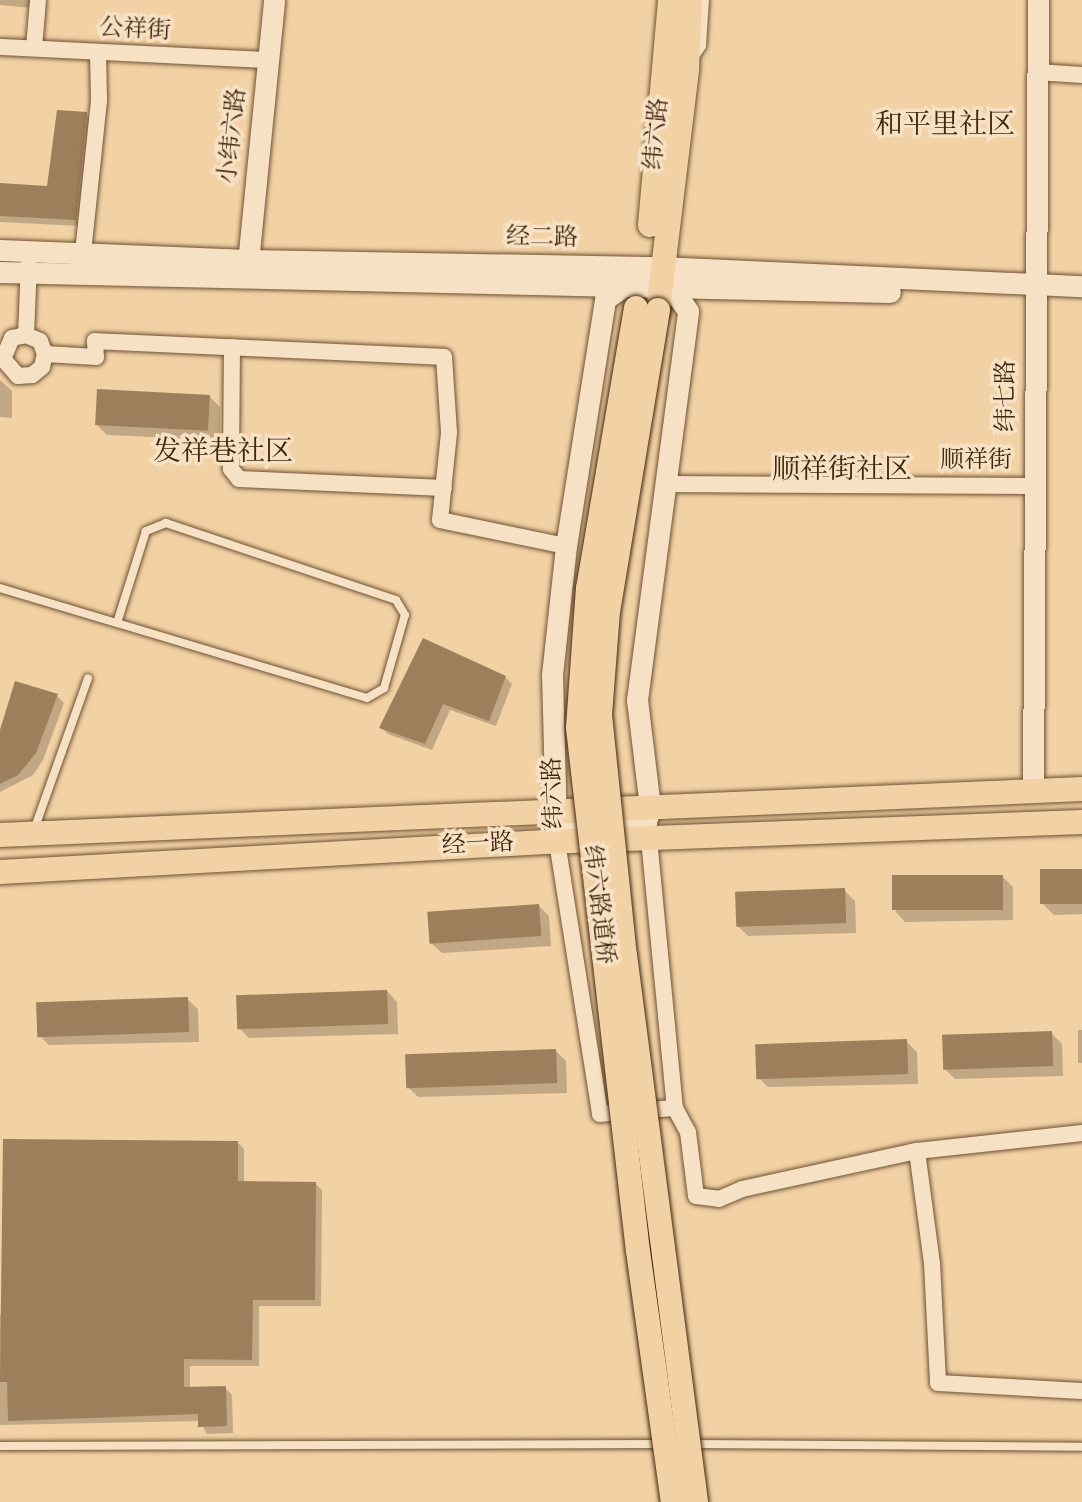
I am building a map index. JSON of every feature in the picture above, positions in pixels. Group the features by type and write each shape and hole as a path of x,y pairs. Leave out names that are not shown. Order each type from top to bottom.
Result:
{"main road":[{"name":"纬六路","path":"650,287 670,0"},
{"name":"纬六路","path":"650,287 687,69 690,0"},
{"name":"纬六路道桥","path":"650,287 589,588 578,728 638,1251 673,1502"},
{"name":"纬六路道桥","path":"650,287 608,611 600,715 623,941 696,1502"},
{"name":"经一路","path":"0,835 1082,789"},
{"name":"经一路","path":"0,872 557,842 1082,822"}],"street":[{"path":"34,48 38,0"},
{"name":"小纬六路","path":"247,269 274,0"},
{"name":"纬七路","path":"1033,791 1038,0"},
{"name":"公祥街","path":"0,47 268,60"},
{"path":"83,253 99,100 98,52"},
{"path":"1037,72 1082,75"},
{"name":"经二路","path":"0,250 83,253 247,269 650,287 1035,290 1082,286"},
{"path":"26,335 29,251"},
{"name":"经二路","path":"0,272 247,269"},
{"path":"650,287 688,312 637,699 650,807"},
{"name":"纬六路","path":"557,842 552,675 566,546 605,299 650,287"},
{"name":"经二路","path":"1035,290 1082,297"},
{"path":"26,335 40,341 46,355 42,367 32,375 18,376 8,369 6,346 26,335"},
{"path":"46,355 96,357 95,341 444,357 449,433 440,520 566,546"},
{"path":"232,347 230,469 239,479 444,488"},
{"name":"顺祥街","path":"665,484 1034,486"},
{"name":"纬六路","path":"557,842 565,825 646,822 650,807"},
{"path":"649,839 675,1108 688,1132 696,1196 719,1199 741,1189 917,1151 1082,1133"},
{"path":"557,842 600,1114 675,1108"},
{"path":"917,1151 932,1263 938,1382 1082,1391"}],"lane":[{"path":"687,69 702,46 705,0"},
{"path":"0,588 367,698 384,688 405,615 396,600 166,523 146,531 117,623"},
{"path":"33,833 88,678"},
{"path":"0,1446 1082,1447"}],"building":[{"path":"57,110 87,112 76,220 0,216 0,183 47,186"},
{"path":"97,389 210,395 208,431 95,425"},
{"path":"423,638 506,676 489,721 443,704 425,744 379,728"},
{"path":"15,681 58,694 36,753 18,775 0,784 0,730"},
{"path":"1040,869 1082,869 1082,904 1040,904"},
{"path":"892,875 1003,875 1003,910 892,910"},
{"path":"845,888 846,923 736,927 735,892"},
{"path":"539,904 541,936 430,944 427,912"},
{"path":"387,990 388,1024 237,1029 236,995"},
{"path":"188,997 189,1032 37,1037 36,1002"},
{"path":"1052,1031 1053,1066 943,1070 942,1035"},
{"path":"907,1039 908,1074 756,1079 755,1044"},
{"path":"556,1049 557,1083 406,1088 405,1054"},
{"path":"3,1139 238,1141 238,1181 316,1182 315,1300 253,1300 252,1360 184,1359 184,1387 226,1386 227,1426 198,1427 198,1414 8,1421 7,1382 0,1382"}],"district":[{"name":"和平里社区","path":"945,126"},
{"name":"发祥巷社区","path":"223,453"},
{"name":"顺祥街社区","path":"842,471"}]}
